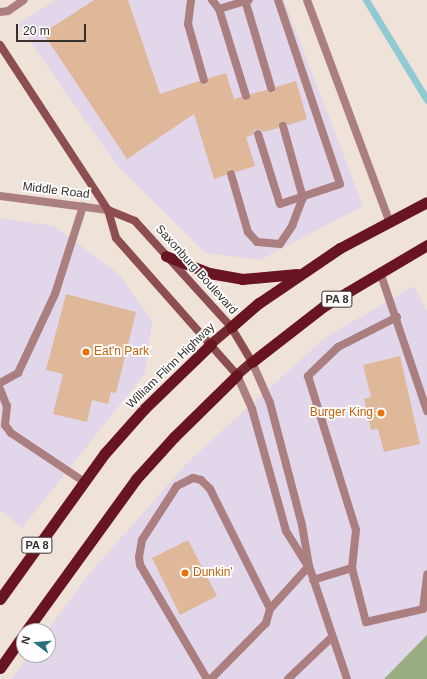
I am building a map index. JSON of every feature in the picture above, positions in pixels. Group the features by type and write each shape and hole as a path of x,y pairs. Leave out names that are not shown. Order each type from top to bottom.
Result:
{"highway":[{"name":"William Flinn Highway","path":"231,327 302,273 389,221 427,202"},
{"name":"PA 8","path":"252,362 324,306 427,245"},
{"path":"166,256 210,273 242,280 302,273"},
{"name":"William Flinn Highway","path":"0,599 84,481 144,409 211,344"},
{"name":"PA 8","path":"32,623 136,479 174,437 237,375"},
{"path":"0,668 16,645"}],"main road":[{"path":"0,45 108,210 116,238 237,375"},
{"name":"Saxonburg Boulevard","path":"108,210 135,221 231,327 252,362"},
{"name":"William Flinn Highway","path":"211,344 231,327"},
{"name":"PA 8","path":"237,375 252,362"}],"street":[{"path":"0,12 8,11 24,0"},
{"path":"191,0 188,24 204,80"},
{"path":"212,0 219,9 246,96"},
{"path":"219,9 246,0 271,88"},
{"path":"258,134 280,204 303,198 340,184 278,0"},
{"path":"307,0 389,221"},
{"path":"231,174 248,232 257,242 280,244 292,226 303,198 283,126"},
{"name":"Middle Road","path":"0,196 108,210"},
{"path":"0,382 18,373 52,302 82,206"},
{"path":"380,272 397,317 427,411"},
{"path":"397,317 338,347 308,376 356,530 352,568 366,622 423,609 427,574"},
{"path":"252,362 270,403 302,525 309,566 347,679"},
{"path":"237,375 252,409 286,531 309,566"},
{"path":"0,389 7,406 5,425 11,433 84,481"},
{"path":"207,679 140,565 142,540 177,486 193,478 201,480 210,489 270,609"},
{"path":"211,679 266,623 270,609 309,566"},
{"path":"313,580 352,568"},
{"path":"288,679 332,637"}],"shaded area":[{"path":"56,0 284,0 363,206 260,260 206,253 118,167 18,24"},
{"path":"0,218 54,226 119,274 152,321 145,373 22,528 0,510"},
{"path":"414,286 427,311 427,635 384,679 11,679 23,663 56,663 56,623 53,623 89,574 190,460 326,337"}],"green space":[{"path":"427,635 427,679 384,679"}],"building":[{"path":"94,0 128,0 160,94 199,81 206,85 209,78 226,73 234,99 241,97 247,101 251,94 266,90 273,93 276,87 296,81 307,119 288,125 281,121 278,128 263,132 260,129 254,130 253,135 246,137 255,166 236,172 229,169 226,175 214,179 194,114 127,159 43,33"},
{"path":"66,294 136,312 116,393 111,392 108,404 92,400 87,422 53,414 63,374 46,370"},
{"path":"400,356 420,444 384,452 378,429 371,430 364,399 371,397 363,365"},
{"path":"188,540 217,596 180,615 152,558"}],"waterway":[{"path":"366,0 427,100"}],"place":[{"name":"Eat'n Park","path":"86,352"},
{"name":"Burger King","path":"381,413"},
{"name":"Dunkin'","path":"185,573"}]}
